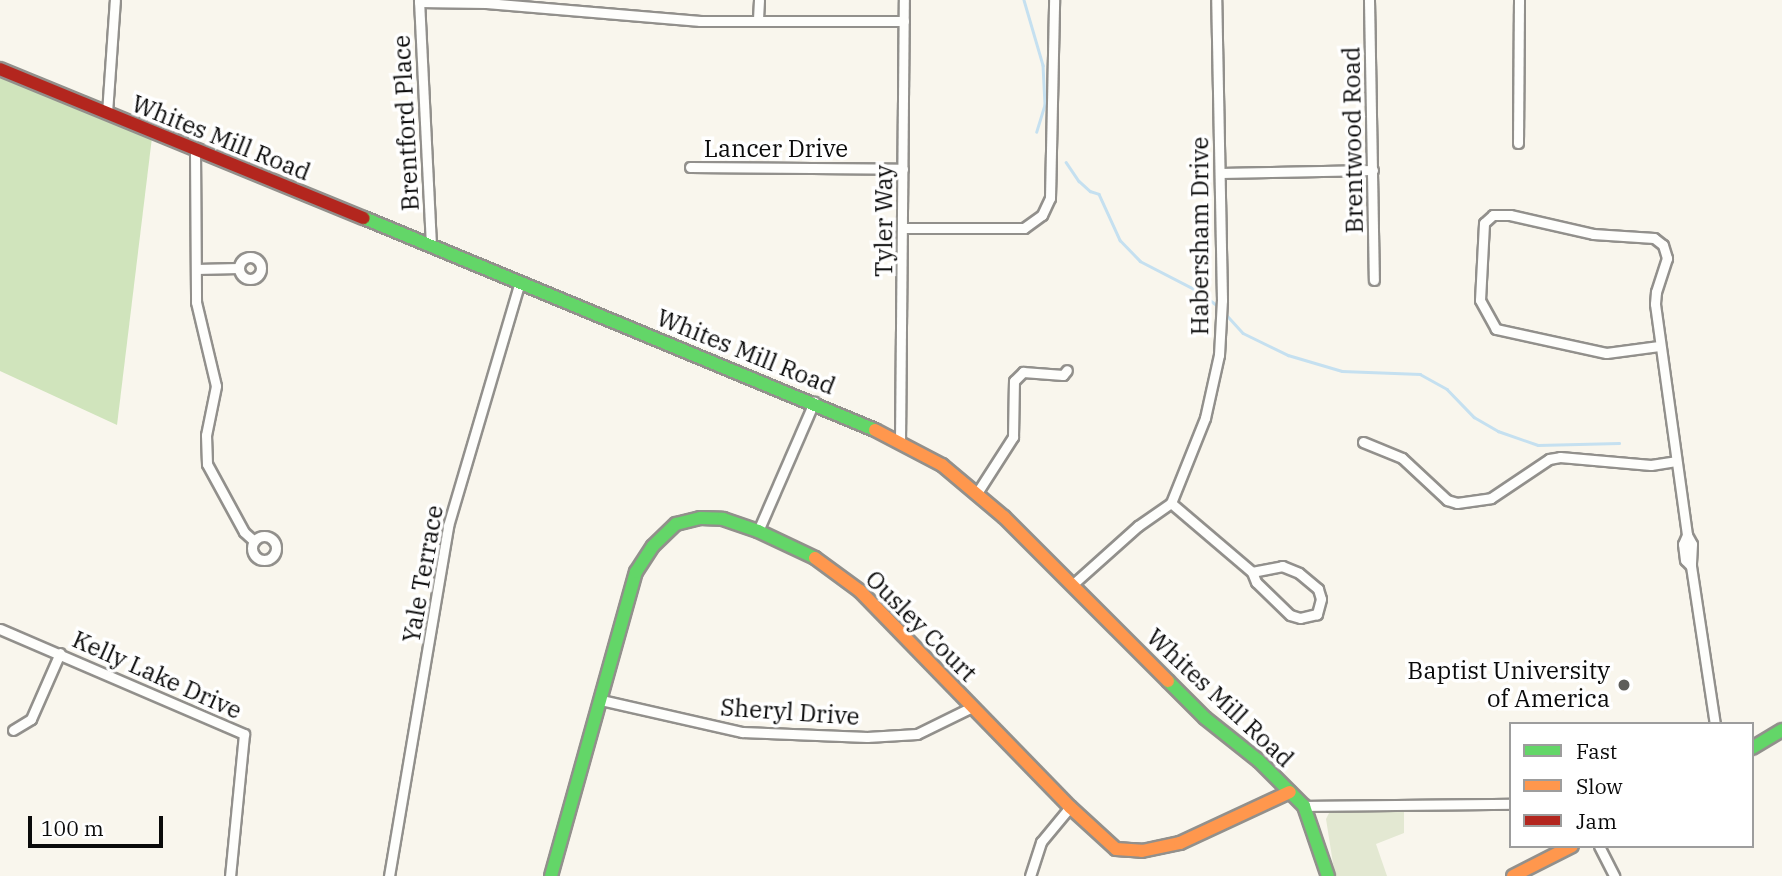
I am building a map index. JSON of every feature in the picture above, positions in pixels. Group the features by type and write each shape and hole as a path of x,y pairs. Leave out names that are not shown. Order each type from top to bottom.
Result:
{"street":[{"path":"107,113 115,0"},
{"path":"758,19 759,0"},
{"name":"Tyler Way","path":"900,442 904,0"},
{"path":"904,228 1024,228 1042,215 1050,198 1054,0"},
{"name":"Habersham Drive","path":"1171,503 1205,418 1219,355 1222,300 1216,0"},
{"name":"Brentwood Road","path":"1369,0 1374,280"},
{"path":"1518,144 1519,0"},
{"path":"419,1 486,3 700,21 904,21"},
{"name":"Brentford Place","path":"419,1 431,245"},
{"name":"Whites Mill Road","path":"0,69 195,151 431,245 519,284 814,402 942,465 977,493 1205,718 1259,761 1304,806 1328,876"},
{"path":"195,151 198,313 216,386 206,435 206,464 244,532 254,541"},
{"name":"Lancer Drive","path":"690,167 903,169"},
{"path":"1220,173 1373,170"},
{"path":"1659,346 1606,353 1496,329 1480,300 1484,223 1493,215 1510,215 1593,234 1644,236 1660,240 1667,258 1656,292 1659,346 1687,535 1694,559 1691,566 1715,722"},
{"path":"196,269 239,268"},
{"name":"Yale Terrace","path":"389,876 449,526 519,284"},
{"path":"977,493 1013,437 1014,381 1023,372 1063,375 1067,370"},
{"path":"758,531 814,402"},
{"path":"1363,442 1402,458 1447,500 1457,503 1491,498 1549,459 1560,457 1651,465 1676,461"},
{"path":"1072,585 1138,526 1171,503 1252,572 1256,582 1290,615 1300,618 1317,614 1321,599 1318,589 1299,573 1282,566 1252,572"},
{"name":"Ousley Court","path":"551,876 636,572 653,546 676,524 700,518 723,519 758,531 821,561 860,591 889,617 1070,807 1116,849 1142,851 1180,843 1290,792"},
{"name":"Kelly Lake Drive","path":"0,629 244,734 230,876"},
{"path":"13,730 31,719 60,653"},
{"name":"Sheryl Drive","path":"601,700 742,732 867,737 917,734 972,707"},
{"path":"1754,747 1782,730"},
{"path":"1304,806 1509,804"},
{"path":"1030,876 1041,842 1070,807"},
{"path":"1513,876 1568,848"},
{"path":"1600,848 1614,876"}],"green space":[{"path":"0,66 153,129 117,425 0,371"},
{"path":"1404,807 1404,833 1376,844 1387,876 1335,876 1326,819 1331,809"}],"waterway":[{"path":"1024,0 1043,65 1045,105 1037,132"},
{"path":"1066,162 1079,181 1090,191 1099,194 1120,240 1140,261 1196,290 1219,307"},
{"path":"1224,312 1243,333 1288,355 1342,371 1420,374 1447,389 1474,417 1498,431 1538,445 1619,443"}],"traffic: fast":[{"path":"364,218 875,430"},
{"path":"551,876 636,572 653,546 676,524 700,518 723,519 758,531 815,558"},
{"path":"1168,681 1205,718 1259,761 1304,806 1328,876"},
{"path":"1754,747 1782,730"}],"traffic: slow":[{"path":"875,430 942,465 1004,517 1168,681"},
{"path":"815,558 860,591 1070,807 1116,849 1142,851 1180,843 1290,792"},
{"path":"1513,876 1568,848"}],"traffic: jam":[{"path":"0,69 364,218"}],"place":[{"name":"Baptist University of America","path":"1624,685"}]}
